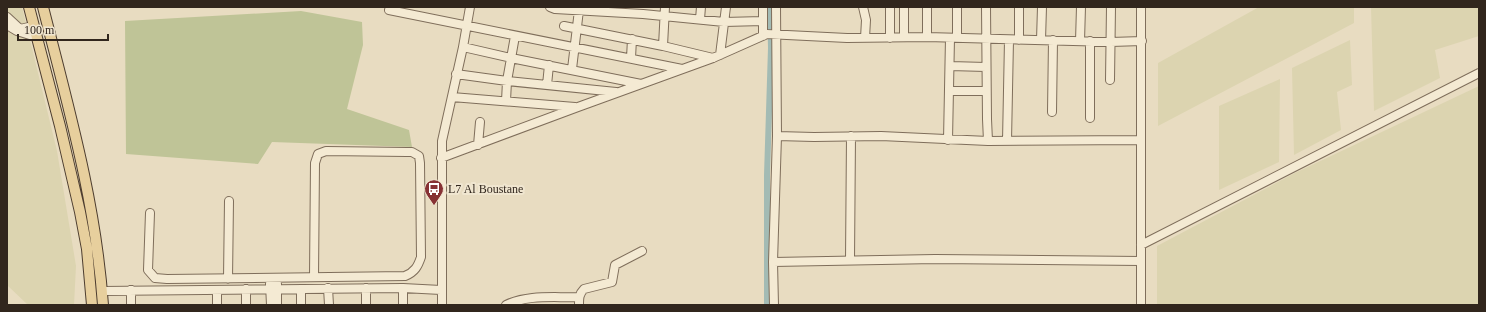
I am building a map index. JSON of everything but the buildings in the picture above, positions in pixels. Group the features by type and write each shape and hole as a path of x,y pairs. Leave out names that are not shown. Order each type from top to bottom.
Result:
{"main road":[{"path":"29,7 60,126 80,212 87,249 92,305"},
{"path":"43,7 77,144 92,212 103,305"}],"street":[{"path":"442,305 442,141 463,47 470,7"},
{"path":"550,7 555,9 569,8 578,10 643,10 665,16 724,22 763,21"},
{"path":"663,46 666,7"},
{"path":"700,19 701,7"},
{"path":"716,56 726,7"},
{"path":"763,7 765,35"},
{"path":"774,305 773,262 777,136 776,7"},
{"path":"863,7 866,20 865,38"},
{"path":"890,7 890,38"},
{"path":"904,7 904,37"},
{"path":"927,7 927,37"},
{"path":"948,140 950,66 956,7"},
{"path":"986,7 986,91 988,140"},
{"path":"1019,7 1019,40"},
{"path":"1042,7 1042,40"},
{"path":"1080,41 1081,7"},
{"path":"1110,80 1111,7"},
{"path":"1141,7 1141,305"},
{"path":"389,10 631,58 683,70"},
{"path":"572,69 578,10"},
{"path":"7,17 20,29 33,26"},
{"path":"7,25 17,31 36,37"},
{"path":"564,26 716,56"},
{"path":"442,158 619,92 683,70 765,35 865,38 927,37 986,40 1111,42 1142,41"},
{"path":"506,101 507,81 515,36"},
{"path":"631,58 632,40"},
{"path":"1007,140 1009,40"},
{"path":"1052,112 1053,40"},
{"path":"1090,41 1090,118"},
{"path":"463,47 642,84"},
{"path":"547,85 549,65"},
{"path":"950,66 986,67"},
{"path":"1141,245 1479,73"},
{"path":"456,74 507,81 619,92"},
{"path":"949,91 986,91"},
{"path":"452,97 578,107"},
{"path":"478,145 480,122"},
{"path":"777,136 881,136 948,140 1141,140"},
{"path":"850,260 851,136"},
{"path":"150,213 148,270 152,276 162,279 273,279 405,276 412,273 416,269 421,256 419,156 412,152 326,151 318,154 315,163 314,277"},
{"path":"228,279 230,201"},
{"path":"508,305 530,298 579,301 584,289 612,282 615,265 642,251"},
{"path":"773,262 943,259 1141,261"},
{"path":"273,279 277,305"},
{"path":"102,291 328,288 403,288 441,290"},
{"path":"328,288 329,305"},
{"path":"366,288 366,305"},
{"path":"403,288 403,305"},
{"path":"246,289 246,305"},
{"path":"271,305 274,289"},
{"path":"301,289 301,305"},
{"path":"131,290 131,305"},
{"path":"217,290 217,305"}],"shaded area":[{"path":"7,7 22,7 57,151 76,266 74,305 28,305 7,285"},
{"path":"1259,7 1354,7 1354,23 1158,126 1158,63"},
{"path":"1371,7 1479,7 1479,36 1435,50 1440,78 1374,111"},
{"path":"1350,40 1352,85 1337,92 1341,130 1294,155 1292,68"},
{"path":"1280,79 1279,162 1219,190 1219,106"},
{"path":"1479,86 1479,305 1157,305 1157,246 1295,173"}],"green space":[{"path":"301,11 362,22 363,45 347,109 409,130 412,147 272,142 258,164 126,154 125,21"}],"waterway":[{"path":"767,305 767,175 771,48 770,7"}],"place":[{"name":"L7 Al Boustane","path":"434,206"}]}
